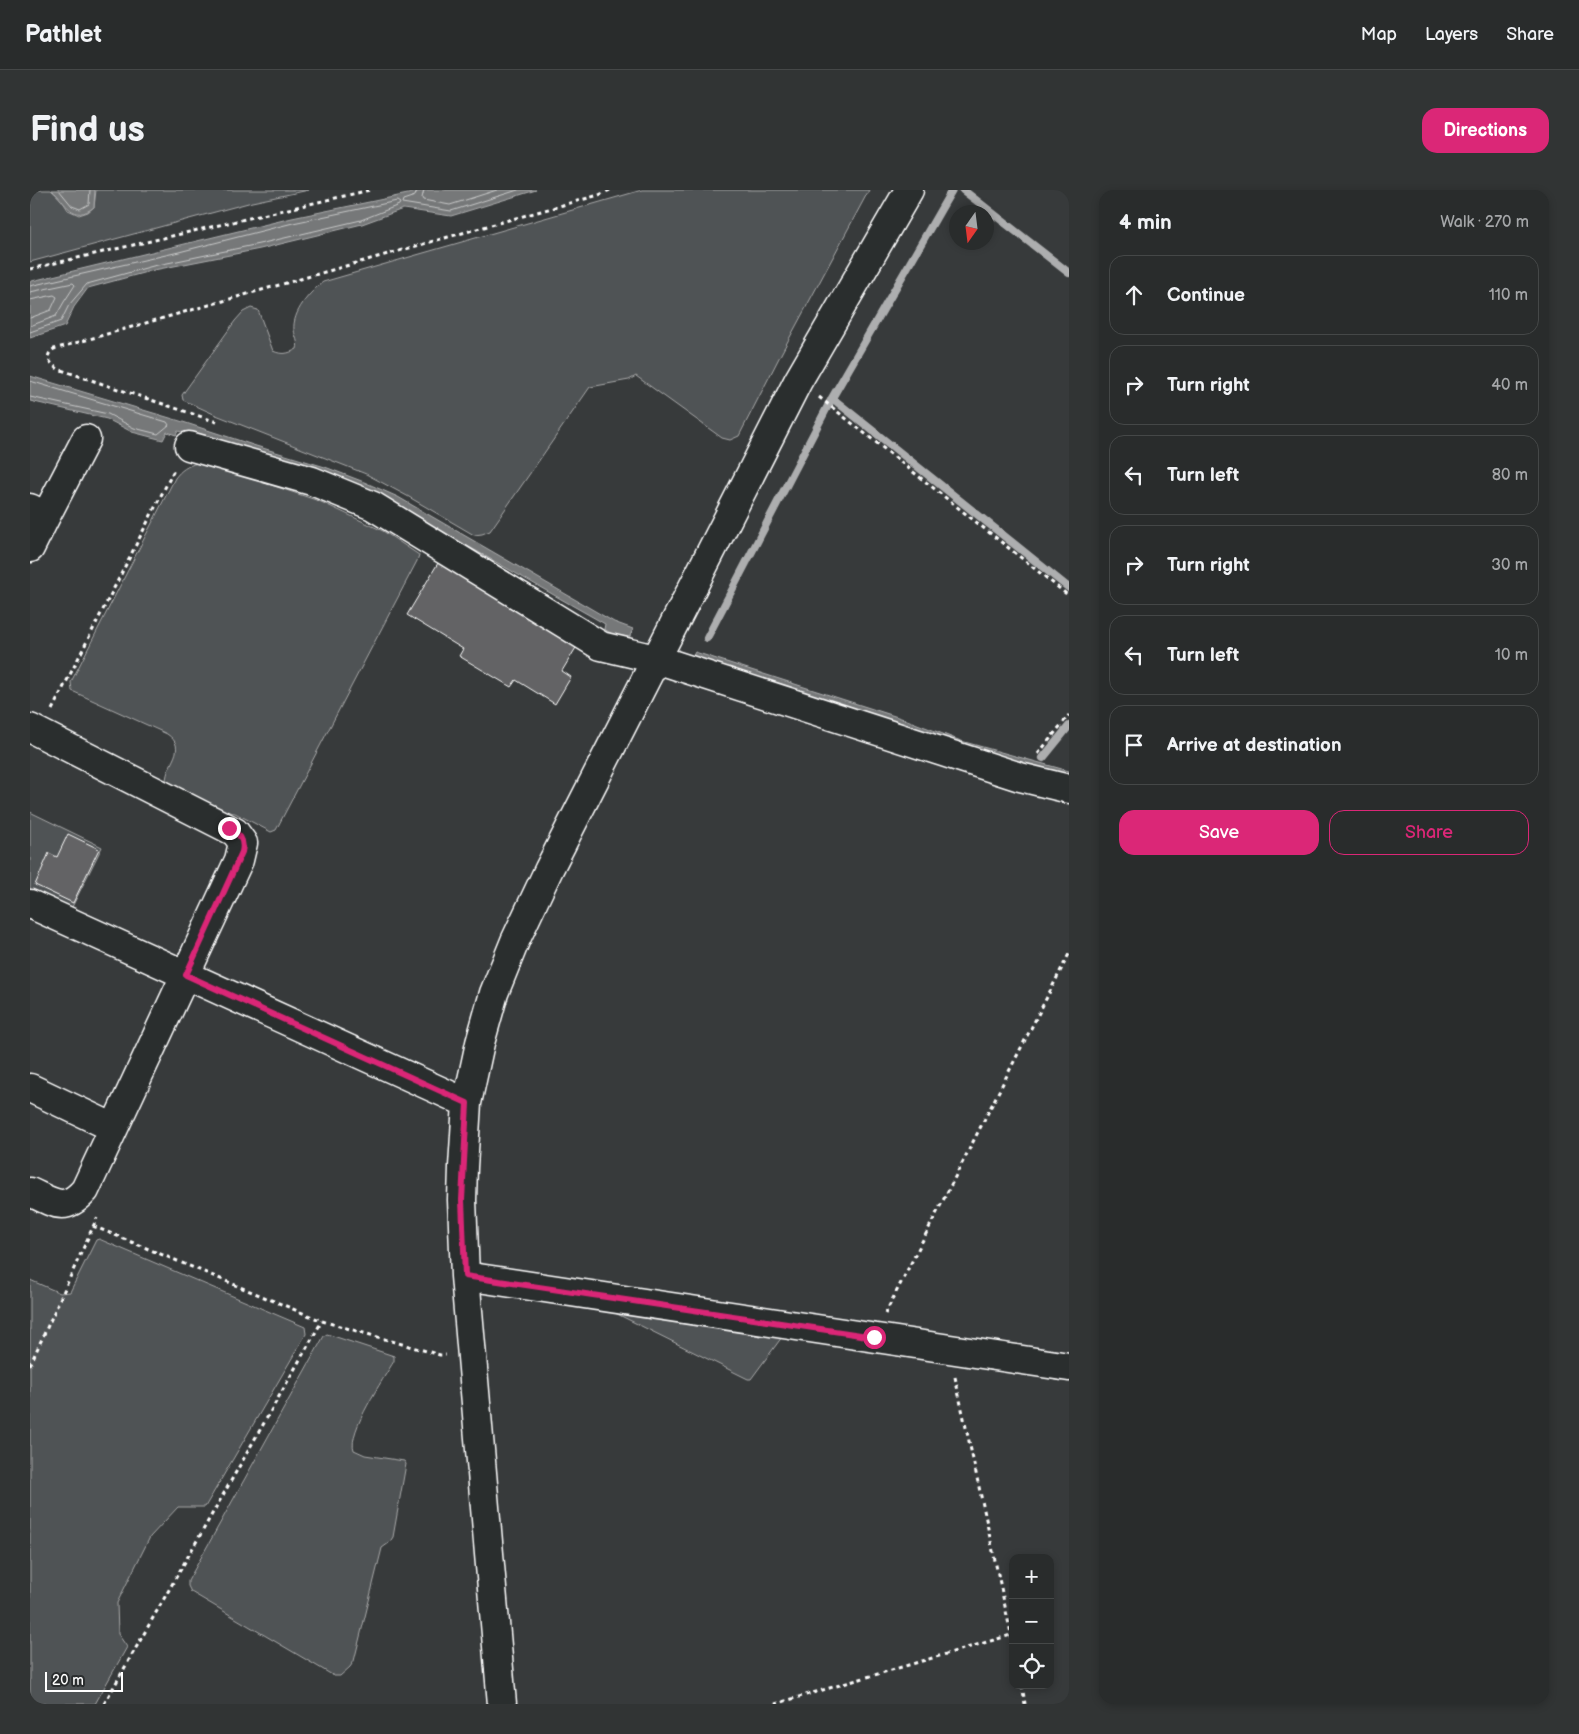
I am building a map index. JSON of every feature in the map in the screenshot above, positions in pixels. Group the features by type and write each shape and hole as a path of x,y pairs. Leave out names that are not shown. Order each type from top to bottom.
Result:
{"street":[{"path":"502,1704 465,1276 462,1200 467,1103 480,1043 494,994 515,941 554,860 798,381 909,190"},
{"path":"30,548 38,512 86,439"},
{"path":"189,446 312,481 373,506 601,646 656,659 1020,777 1069,788"},
{"path":"30,1192 58,1204 69,1204 85,1190 239,860 243,847 242,839 229,828 35,730"},
{"path":"30,904 467,1103"},
{"path":"30,1088 114,1128"},
{"path":"465,1276 1069,1367"}],"path":[{"path":"30,269 370,190"},
{"path":"217,422 58,369 48,360 47,356 54,348 599,195 610,190"},
{"path":"798,381 1069,596"},
{"path":"35,730 178,462 189,446"},
{"path":"1034,760 1069,715"},
{"path":"874,1337 1069,954"},
{"path":"93,1226 322,1320 440,1355"},
{"path":"104,1704 322,1320"},
{"path":"30,1365 43,1337"},
{"path":"950,1349 1009,1626"},
{"path":"776,1704 1009,1636"},
{"path":"1023,1689 1026,1704"}],"shaded area":[{"path":"30,190 51,190 61,199 68,210 79,215 88,212 94,207 96,190 309,190 252,202 30,262"},
{"path":"642,190 869,190 739,436 730,440 722,438 636,376 629,380 590,387 490,531 474,535 366,474 216,415 183,400 182,395 235,321 243,312 251,308 258,310 273,351 288,353 297,349 298,344 294,330 296,316 303,303 323,282"},
{"path":"197,463 319,501 383,531 419,555 276,830 271,832 235,813 221,811 166,782 176,751 176,745 167,734 72,691 71,682 175,478 184,469"},
{"path":"30,812 102,847 71,909 30,889"},
{"path":"99,1239 305,1327 306,1334 205,1507 178,1507 150,1537 117,1603 118,1634 127,1647 95,1704 30,1704 30,1280 60,1293 70,1292 96,1240"},
{"path":"601,1306 782,1337 751,1379 748,1379"},
{"path":"327,1334 394,1356 394,1361 361,1418 353,1442 354,1450 365,1455 404,1461 406,1464 393,1537 382,1548 354,1661 340,1676 334,1676 191,1592 188,1586 188,1581 324,1336"}],"water":[{"path":"52,190 95,190 94,207 87,212 75,213"},
{"path":"427,190 536,190 451,216 403,209 362,224 260,249 154,270 88,288 74,307 65,326 30,338 30,282 32,281 292,218"},
{"path":"30,376 325,467 398,497 614,622 633,629 627,643 604,629 605,624 397,506 200,437 178,431 176,435 167,432 163,440 132,432 107,419 30,401"},
{"path":"695,652 907,720 961,741 1069,771 1069,778 691,659"}],"building":[{"path":"438,563 577,646 562,671 571,677 555,704 516,680 511,687 459,656 463,649 407,615"},
{"path":"68,834 99,849 73,903 35,885 49,853 57,857"}],"waterway":[{"path":"707,638 832,398 952,190"},
{"path":"963,190 1069,273"},
{"path":"832,398 1069,588"},
{"path":"1043,758 1069,726"}],"route":[{"path":"229,828 242,839 244,843 242,852 186,975 467,1103 462,1200 465,1276 874,1337"}]}
